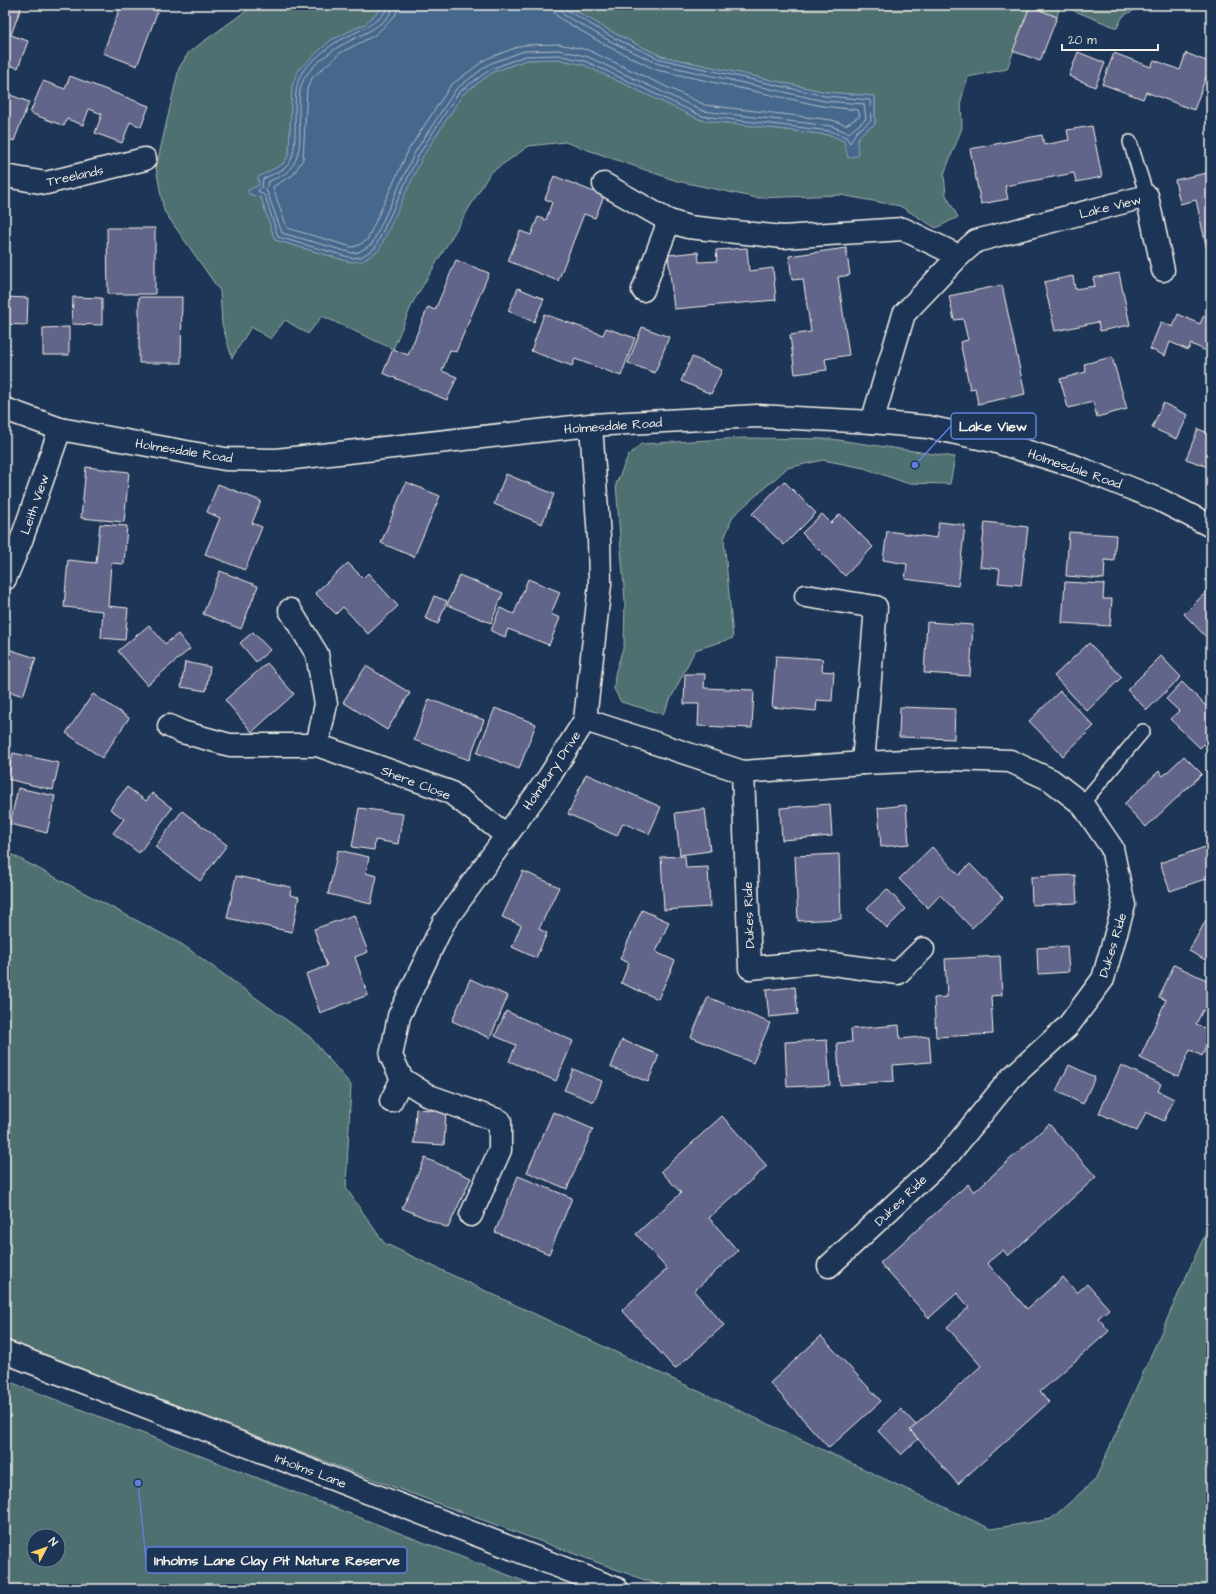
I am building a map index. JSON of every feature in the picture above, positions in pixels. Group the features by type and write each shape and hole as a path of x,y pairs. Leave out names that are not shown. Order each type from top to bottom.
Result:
{"street":[{"name":"Treelands","path":"5,176 46,183 145,159"},
{"path":"604,184 669,220 688,226 783,237 903,229 959,256"},
{"name":"Lake View","path":"872,422 904,314 959,256 976,241 1147,196 1163,270"},
{"path":"643,290 669,220"},
{"name":"Holmesdale Road","path":"5,409 60,429 225,459 276,460 592,425 757,416 872,422 928,427 993,441 1077,467 1160,500 1211,526"},
{"name":"Holmbury Drive","path":"402,1079 391,1056 399,1016 444,922 549,777 585,720 600,584 599,538 592,425"},
{"name":"Leith View","path":"5,578 21,541 60,429"},
{"path":"806,596 876,607 863,763"},
{"path":"290,610 317,654 326,704 317,745"},
{"name":"Dukes Ride","path":"585,720 744,772 863,763 950,759 1010,761 1051,780 1082,804 1112,848 1124,905 1102,979 1068,1026 1010,1079 949,1154 829,1266"},
{"name":"Shere Close","path":"169,726 182,732 230,745 317,745 450,792 506,835"},
{"name":"Dukes Ride","path":"744,772 750,968 818,962 898,973 923,949"},
{"path":"391,1101 402,1079 429,1096 500,1121 500,1150 471,1215"},
{"name":"Inholms Lane","path":"5,1352 617,1589"}],"lane":[{"path":"1130,142 1147,196"},
{"path":"1082,804 1143,731"}],"green space":[{"path":"254,5 385,5 365,24 331,40 292,86 289,154 283,164 259,177 259,185 249,194 261,197 275,240 351,262 463,94 493,72 526,60 558,59 584,65 701,120 830,135 856,143 859,135 875,124 875,96 826,92 661,56 614,33 566,5 1060,5 1057,17 1030,7 1007,69 968,77 961,100 962,128 944,174 946,195 958,217 936,228 900,206 841,195 757,198 677,181 565,142 529,146 490,173 413,302 393,349 322,316 308,334 285,320 271,339 251,327 232,358 222,324 220,291 164,211 156,168 179,68 189,52"},
{"path":"1060,5 1144,5 1123,16 1117,28"},
{"path":"743,438 831,439 955,457 950,484 906,483 864,468 823,460 787,468 733,516 724,539 733,638 695,650 663,714 621,702 614,689 615,674 624,645 625,601 616,484 628,456 641,444"},
{"path":"5,851 183,945 310,1037 351,1085 346,1188 384,1243 991,1529 1051,1519 1095,1480 1211,1221 1211,1589 669,1589 275,1443 5,1339"},
{"path":"5,1380 544,1589 5,1589"}],"water":[{"path":"385,5 566,5 614,33 661,56 826,92 875,96 875,124 859,136 857,144 859,155 848,158 844,141 830,135 701,120 584,65 558,59 526,60 493,72 463,94 423,156 379,250 362,261 351,262 275,240 261,198 249,194 248,190 259,185 258,177 283,164 289,154 292,86 299,69 331,40 365,24"}],"building":[{"path":"5,5 22,5 11,35 28,41 18,68 5,64"},
{"path":"121,5 160,5 137,66 103,53"},
{"path":"1030,6 1057,17 1040,61 1013,51"},
{"path":"1078,52 1105,63 1095,87 1069,76"},
{"path":"1114,53 1151,67 1154,60 1180,70 1186,53 1211,63 1194,110 1146,92 1143,99 1102,84"},
{"path":"70,76 149,106 141,127 130,122 122,143 95,133 102,114 89,109 83,125 67,119 64,126 30,113 43,81 65,89"},
{"path":"5,93 29,102 14,141 5,137"},
{"path":"1092,126 1102,177 1076,182 1074,173 1005,186 1008,199 981,204 970,149 1042,135 1044,145 1069,140 1067,130"},
{"path":"1211,172 1211,268 1196,200 1180,204 1175,180"},
{"path":"554,176 604,196 595,218 584,214 558,281 508,261 520,231 531,235 538,217 546,220 552,202 545,199"},
{"path":"107,228 155,228 155,294 108,294"},
{"path":"747,248 749,271 773,268 776,300 674,309 668,255 698,252 699,262 717,261 716,250"},
{"path":"846,248 850,275 838,277 849,355 825,359 827,370 795,374 790,335 811,332 803,279 792,280 789,256"},
{"path":"456,260 489,273 456,352 450,350 442,371 457,377 447,400 383,373 393,349 408,355 428,307 435,310"},
{"path":"1119,273 1130,325 1100,331 1098,322 1055,331 1044,282 1073,276 1075,289 1095,286 1093,278"},
{"path":"1002,285 1025,394 978,404 975,388 970,389 960,342 968,340 963,319 954,320 949,296"},
{"path":"518,288 544,299 534,322 508,311"},
{"path":"5,297 28,298 27,325 5,324"},
{"path":"73,297 102,298 102,325 72,324"},
{"path":"139,297 182,297 181,363 139,363"},
{"path":"544,314 603,335 606,328 635,338 621,376 575,359 572,366 531,351"},
{"path":"1178,314 1200,324 1204,315 1211,318 1211,353 1191,344 1188,350 1170,342 1165,356 1150,349 1161,322 1173,327"},
{"path":"69,327 69,355 43,355 43,328"},
{"path":"642,327 669,337 655,373 628,363"},
{"path":"692,357 722,370 711,394 681,381"},
{"path":"1112,357 1127,409 1097,417 1093,402 1068,408 1060,379 1086,372 1084,364"},
{"path":"1163,403 1188,415 1177,439 1152,428"},
{"path":"1198,429 1211,434 1211,468 1186,459"},
{"path":"86,467 129,472 124,522 81,518"},
{"path":"506,474 554,494 542,524 494,504"},
{"path":"784,481 816,513 784,545 752,514"},
{"path":"406,482 440,496 414,557 381,543"},
{"path":"218,484 261,501 252,523 262,527 245,570 205,554 220,518 207,512"},
{"path":"822,514 831,523 840,514 873,547 845,576 802,533"},
{"path":"939,522 965,525 958,586 905,579 907,564 883,560 887,531 937,538"},
{"path":"985,522 1028,527 1021,585 998,583 1000,569 980,567"},
{"path":"100,524 127,526 124,564 111,563 108,606 128,608 125,640 101,638 103,611 64,607 68,560 96,563"},
{"path":"1069,532 1116,535 1114,561 1105,560 1104,579 1066,576"},
{"path":"348,563 363,578 368,573 398,606 368,634 343,607 336,614 315,593"},
{"path":"220,571 258,586 241,629 203,614"},
{"path":"459,575 503,593 491,623 447,605"},
{"path":"528,579 560,592 551,614 560,618 549,645 508,629 505,637 491,631 500,608 514,614"},
{"path":"1065,582 1104,584 1103,599 1112,599 1110,626 1062,623"},
{"path":"1211,587 1211,642 1184,614"},
{"path":"434,596 447,601 438,624 425,618"},
{"path":"927,622 973,625 970,676 924,673"},
{"path":"149,625 165,644 178,634 190,649 147,685 118,651"},
{"path":"253,632 270,650 256,662 240,643"},
{"path":"1089,643 1122,677 1087,711 1054,676"},
{"path":"5,648 36,658 23,696 5,690"},
{"path":"776,656 823,659 822,671 834,672 832,701 817,700 816,711 772,707"},
{"path":"1161,656 1181,677 1147,710 1127,690"},
{"path":"185,662 210,667 206,691 181,687"},
{"path":"267,663 294,694 252,732 225,700"},
{"path":"366,666 410,693 387,730 343,702"},
{"path":"685,674 705,674 704,688 754,690 752,728 698,726 699,704 684,704"},
{"path":"1182,682 1211,711 1211,737 1200,748 1170,719 1179,711 1166,699"},
{"path":"1060,691 1094,726 1063,756 1029,721"},
{"path":"93,694 129,718 102,758 66,733"},
{"path":"429,699 484,720 469,760 414,740"},
{"path":"900,707 955,709 954,739 899,737"},
{"path":"495,708 536,724 519,769 477,753"},
{"path":"13,753 59,763 53,790 7,779"},
{"path":"1184,756 1202,774 1146,827 1124,804 1159,771 1163,776"},
{"path":"586,774 661,807 649,834 623,823 617,836 568,814"},
{"path":"127,787 146,801 152,793 172,808 139,853 113,833 124,819 110,809"},
{"path":"18,788 55,796 47,833 10,824"},
{"path":"830,804 832,836 782,840 780,808"},
{"path":"906,805 909,844 881,847 878,808"},
{"path":"359,808 403,814 398,844 375,840 374,850 352,847"},
{"path":"705,809 710,851 680,855 675,813"},
{"path":"182,811 227,845 200,881 155,847"},
{"path":"1208,846 1211,853 1211,877 1170,891 1160,863"},
{"path":"932,847 959,875 970,864 1003,898 972,928 940,895 928,908 899,879"},
{"path":"338,850 369,857 366,873 377,876 371,904 328,894"},
{"path":"839,854 841,919 798,921 795,856"},
{"path":"685,856 686,868 708,867 710,907 664,910 661,857"},
{"path":"523,871 559,887 539,929 547,933 536,958 512,947 521,925 502,917"},
{"path":"1075,875 1077,903 1032,905 1031,877"},
{"path":"236,876 291,887 290,895 299,897 292,932 227,918"},
{"path":"887,889 906,909 887,928 867,908"},
{"path":"642,910 669,922 656,952 675,961 658,999 621,983 629,963 620,959"},
{"path":"1211,911 1211,963 1189,951"},
{"path":"354,915 368,952 355,957 368,995 320,1013 306,974 327,966 314,929"},
{"path":"1067,946 1069,972 1038,974 1037,948"},
{"path":"1000,956 1002,995 991,996 993,1034 936,1037 934,998 947,997 945,959"},
{"path":"1174,965 1211,982 1211,1014 1203,1010 1196,1024 1211,1031 1211,1035 1202,1056 1190,1050 1178,1076 1140,1058 1166,1000 1159,997"},
{"path":"470,979 508,996 490,1038 452,1021"},
{"path":"795,987 798,1014 769,1017 766,990"},
{"path":"708,997 770,1023 753,1063 691,1037"},
{"path":"506,1011 573,1041 556,1081 509,1061 516,1045 495,1036"},
{"path":"899,1025 900,1039 929,1036 931,1062 893,1065 894,1081 840,1085 837,1043 852,1042 851,1029"},
{"path":"622,1040 659,1055 648,1082 611,1067"},
{"path":"827,1040 830,1085 787,1087 785,1042"},
{"path":"1069,1065 1095,1077 1083,1104 1056,1091"},
{"path":"1121,1065 1161,1084 1158,1091 1174,1099 1164,1121 1146,1112 1137,1131 1099,1113"},
{"path":"573,1069 602,1081 594,1102 564,1090"},
{"path":"416,1109 446,1111 444,1145 414,1143"},
{"path":"553,1112 593,1129 567,1189 527,1172"},
{"path":"722,1116 767,1166 709,1218 738,1251 694,1291 724,1325 675,1369 622,1310 667,1269 636,1234 681,1193 661,1171"},
{"path":"1049,1124 1096,1177 1008,1256 1003,1250 987,1263 1027,1309 1063,1277 1077,1293 1087,1284 1109,1309 1098,1318 1109,1331 1040,1392 1049,1402 958,1484 910,1430 981,1366 947,1327 969,1307 957,1293 929,1318 880,1263 968,1184 974,1192"},
{"path":"425,1158 471,1178 448,1228 402,1208"},
{"path":"518,1176 572,1198 549,1254 495,1232"},
{"path":"821,1336 881,1401 829,1448 770,1383"},
{"path":"901,1409 916,1425 910,1430 918,1439 901,1455 878,1431"}],"place":[{"name":"Lake View","path":"915,465"},
{"name":"Inholms Lane Clay Pit Nature Reserve","path":"138,1483"}]}
